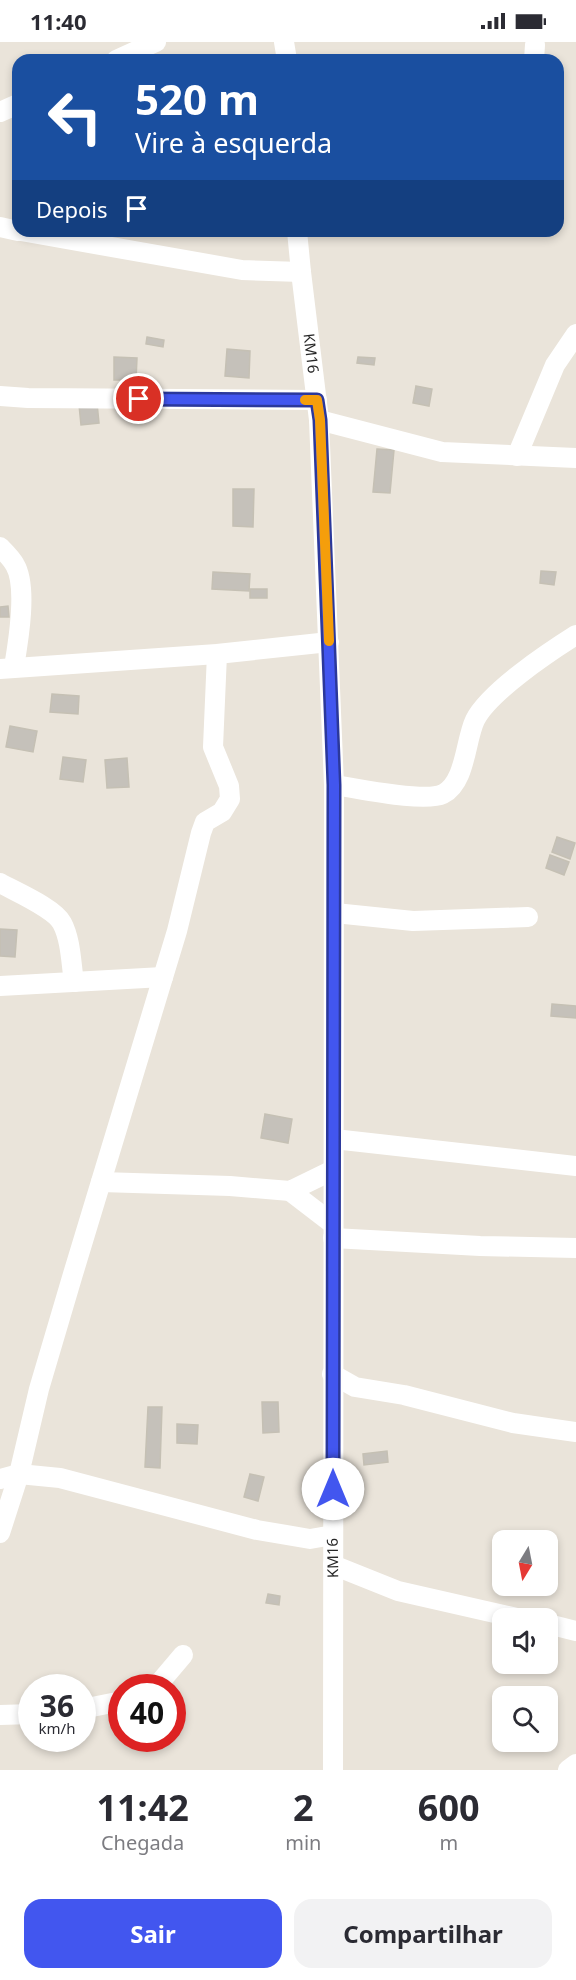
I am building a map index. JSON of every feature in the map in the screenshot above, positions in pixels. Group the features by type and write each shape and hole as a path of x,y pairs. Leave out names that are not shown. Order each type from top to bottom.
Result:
{"street":[{"path":"129,54 156,42"},
{"path":"53,237 242,270 301,272"},
{"name":"KM16","path":"298,237 320,420 334,785 333,1770"},
{"path":"517,456 555,365 576,334"},
{"path":"0,396 317,400"},
{"path":"320,420 442,452 576,458"},
{"path":"0,547 16,566 22,617 7,668 217,654 329,642"},
{"path":"334,785 427,797 443,794 456,783 475,720 490,699 548,652 576,635"},
{"path":"0,1533 19,1474 39,1389 177,931 201,833 205,822 222,812 230,800 229,786 213,747 217,654"},
{"path":"0,883 52,912 61,920 66,931 74,982"},
{"path":"335,913 413,921 528,916"},
{"path":"0,986 163,977"},
{"path":"334,1138 576,1166"},
{"path":"101,1182 230,1186 290,1191 333,1170"},
{"path":"290,1191 333,1231 480,1246 576,1248"},
{"path":"332,1374 355,1387 404,1395 513,1423 576,1432"},
{"path":"0,1479 19,1474 60,1478 257,1530 310,1539 333,1535"},
{"path":"333,1564 399,1591 492,1612"},
{"path":"558,1626 576,1631"},
{"path":"167,1674 183,1655"},
{"path":"0,1715 18,1714"},
{"path":"568,1770 576,1764"}],"building":[{"path":"147,337 164,340 163,347 146,344"},
{"path":"227,349 250,351 249,378 225,376"},
{"path":"114,357 137,358 136,380 114,380"},
{"path":"358,357 375,358 374,365 357,363"},
{"path":"416,386 432,389 429,406 413,403"},
{"path":"97,403 99,423 81,425 79,405"},
{"path":"377,449 394,450 390,493 373,492"},
{"path":"233,489 254,489 253,527 233,526"},
{"path":"541,571 556,572 554,585 540,583"},
{"path":"213,572 250,574 249,591 212,589"},
{"path":"250,589 267,589 267,598 250,598"},
{"path":"8,606 9,617 0,617 0,607"},
{"path":"52,694 79,696 78,714 50,712"},
{"path":"10,726 37,731 33,752 6,747"},
{"path":"63,757 86,760 83,782 60,779"},
{"path":"127,758 129,787 107,788 105,760"},
{"path":"557,837 575,843 570,859 552,852"},
{"path":"550,855 569,862 564,875 546,868"},
{"path":"0,929 17,930 15,957 0,956"},
{"path":"552,1004 576,1006 576,1018 551,1016"},
{"path":"265,1114 292,1119 288,1143 261,1138"},
{"path":"262,1402 278,1402 279,1432 263,1433"},
{"path":"148,1407 162,1407 160,1468 145,1467"},
{"path":"177,1424 198,1425 197,1444 177,1443"},
{"path":"387,1451 388,1462 364,1465 363,1454"},
{"path":"250,1474 264,1477 258,1501 244,1497"},
{"path":"268,1594 280,1596 279,1605 266,1603"}],"slow traffic":[{"path":"305,400 317,400 320,420 329,641"}],"route":[{"path":"139,399 317,400 320,420 334,785 333,1489"}]}
